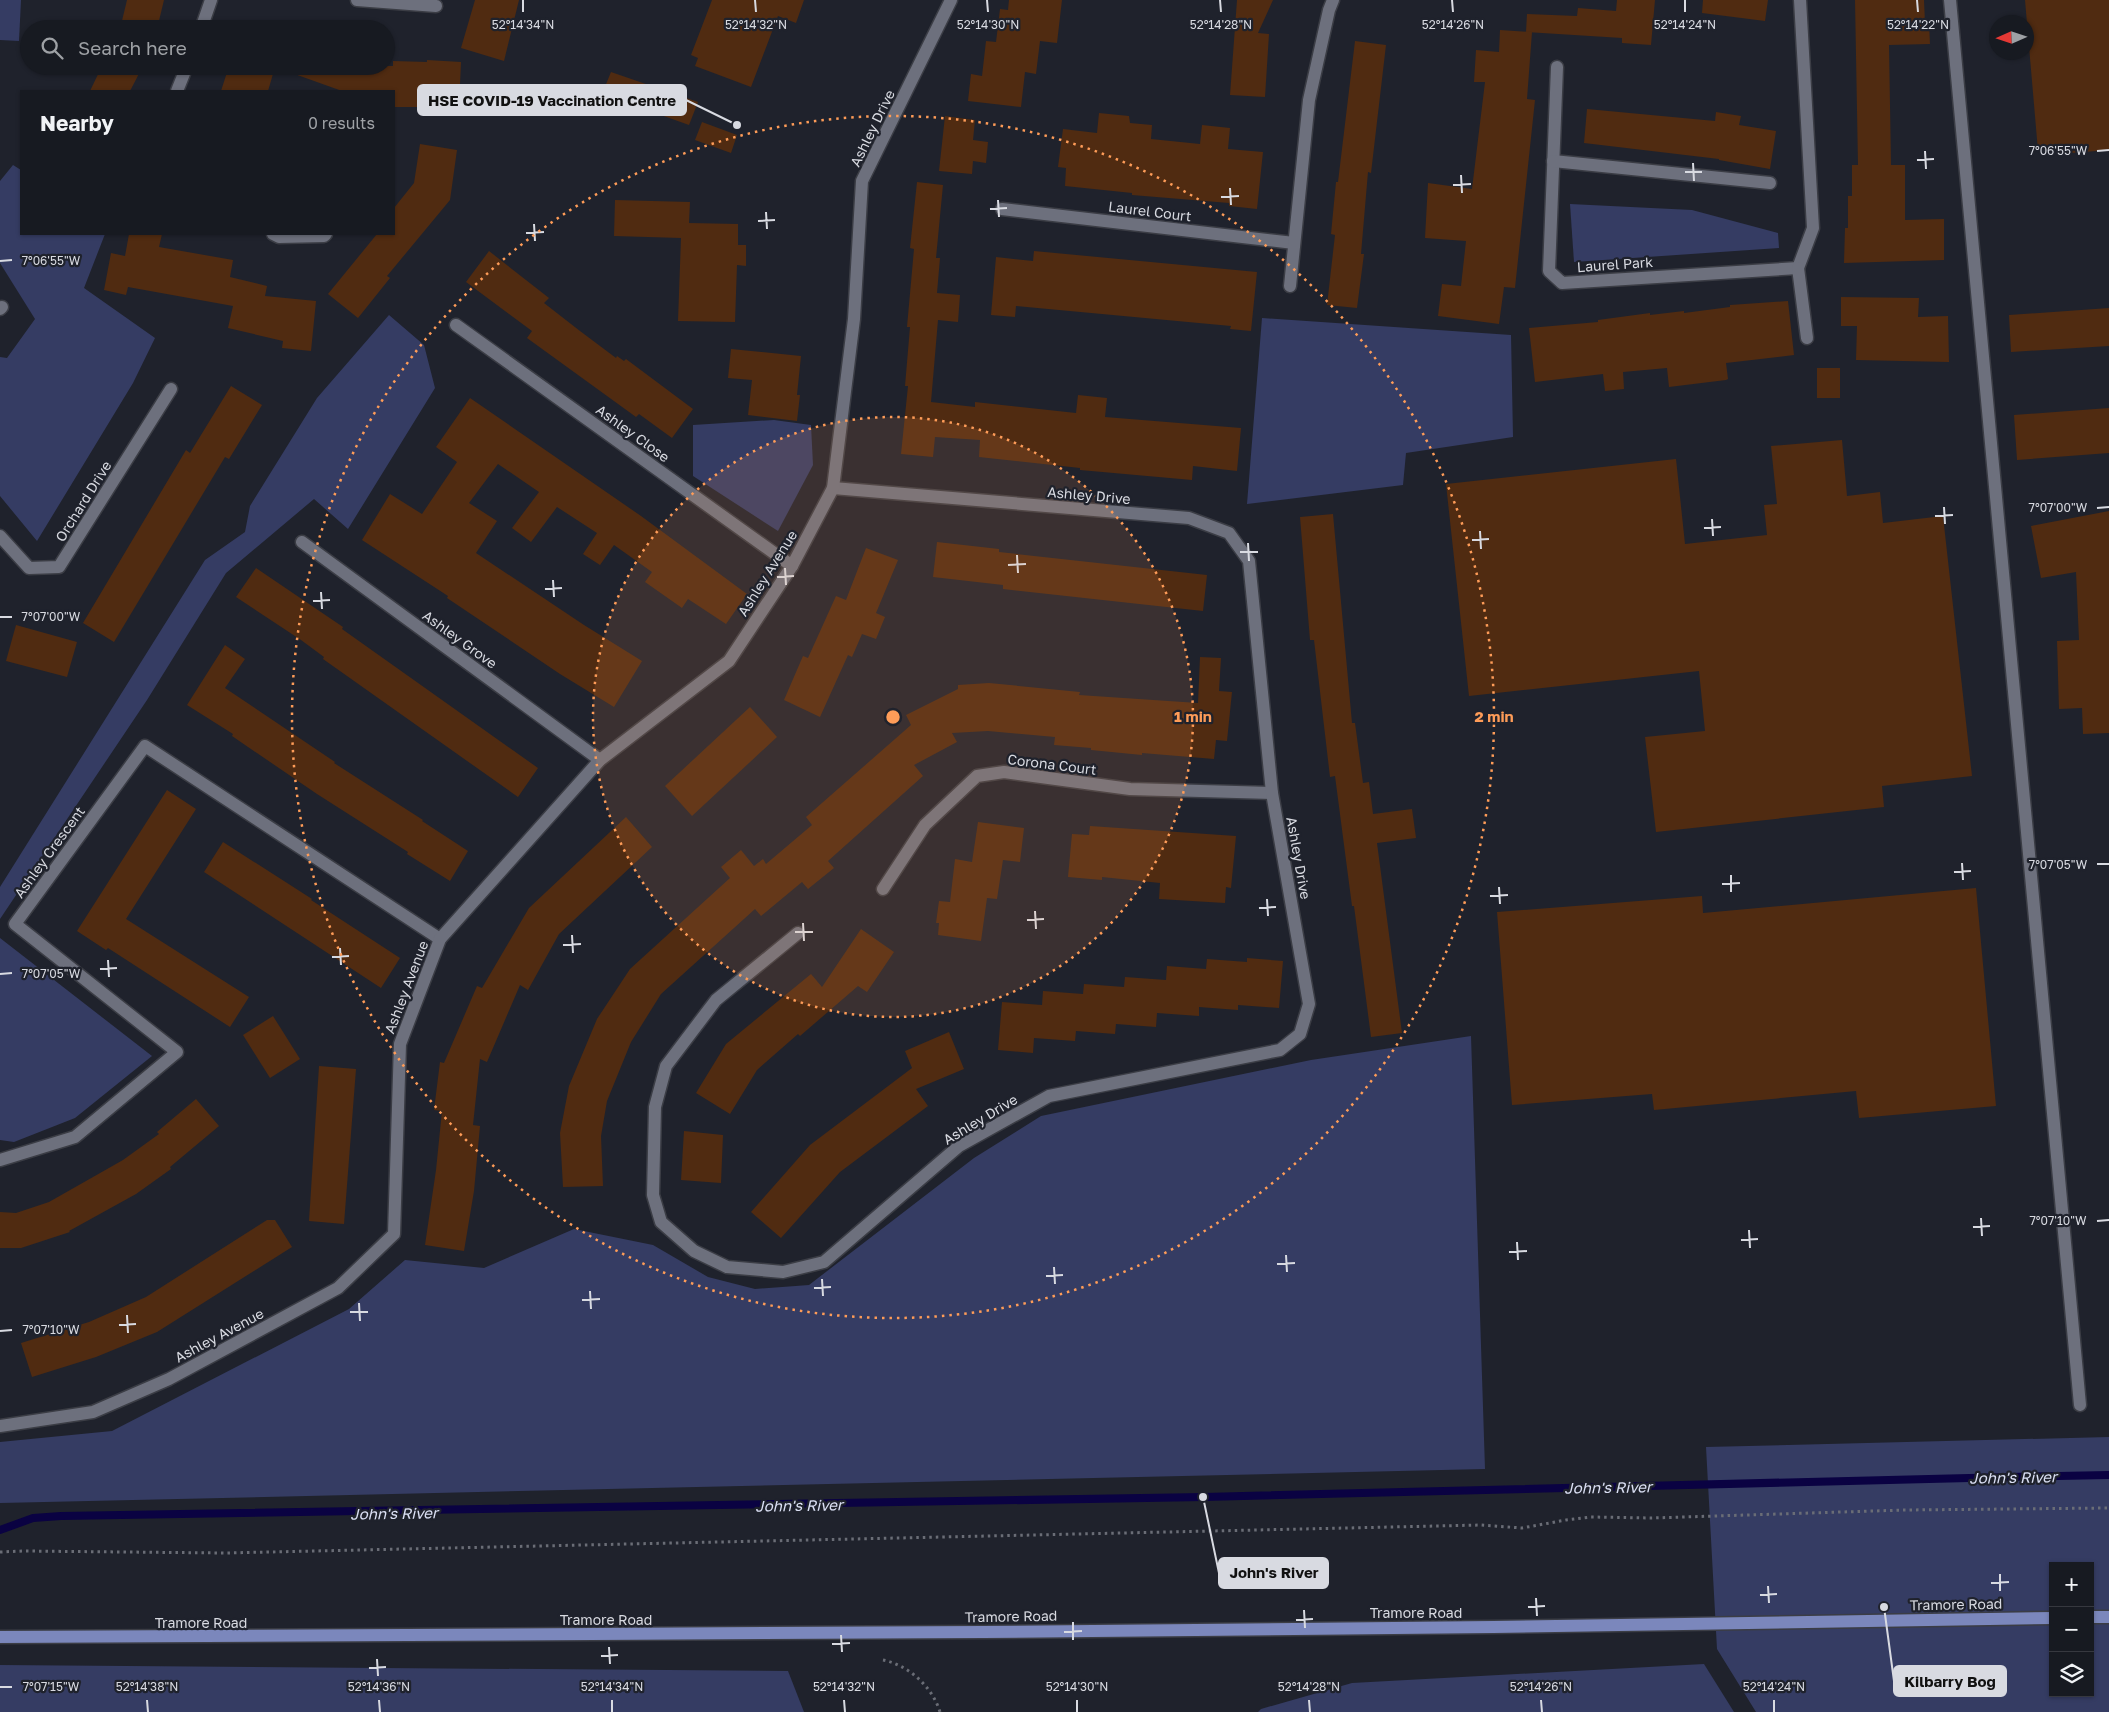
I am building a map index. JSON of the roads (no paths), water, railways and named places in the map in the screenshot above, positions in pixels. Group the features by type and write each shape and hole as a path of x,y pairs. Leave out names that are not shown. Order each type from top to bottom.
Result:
{"main road":[{"path":"2094,1617 2109,1617"},
{"name":"Tramore Road","path":"0,1637 973,1632 1493,1627 2049,1618"}],"street":[{"path":"204,20 211,0"},
{"path":"357,0 436,6"},
{"name":"Ashley Drive","path":"798,933 716,1000 666,1066 656,1106 653,1195 661,1222 694,1251 727,1267 783,1272 824,1262 959,1146 1048,1096 1280,1050 1300,1034 1309,1004 1272,793 1249,561 1229,533 1189,518 834,488 854,319 862,181 951,0"},
{"path":"1290,286 1309,100 1329,10 1333,0"},
{"path":"1800,0 1813,228 1798,268 1807,338"},
{"path":"1950,0 2080,1406"},
{"name":"Laurel Park","path":"1557,66 1549,271 1562,283 1798,268"},
{"path":"177,90 183,75"},
{"path":"1553,161 1770,183"},
{"name":"Laurel Court","path":"1002,209 1294,243"},
{"path":"275,235 279,237 325,235"},
{"name":"Ashley Close","path":"456,324 792,566"},
{"name":"Orchard Drive","path":"0,536 30,568 59,567 171,389"},
{"name":"Ashley Avenue","path":"0,1426 93,1412 169,1379 338,1288 394,1234 400,1044 440,939 600,760 729,661 792,566 834,488"},
{"name":"Ashley Grove","path":"302,542 600,760"},
{"name":"Ashley Crescent","path":"0,1160 75,1137 177,1052 15,924 145,746 440,939"},
{"name":"Corona Court","path":"883,889 925,825 977,776 1004,772 1130,789 1272,793"}],"waterway":[{"name":"John's River","path":"0,1530 33,1518 61,1516 490,1511 918,1503 2109,1475"}],"place":[{"name":"HSE COVID-19 Vaccination Centre","path":"737,125"},
{"name":"John's River","path":"1203,1497"},
{"name":"Kilbarry Bog","path":"1884,1607"}]}
